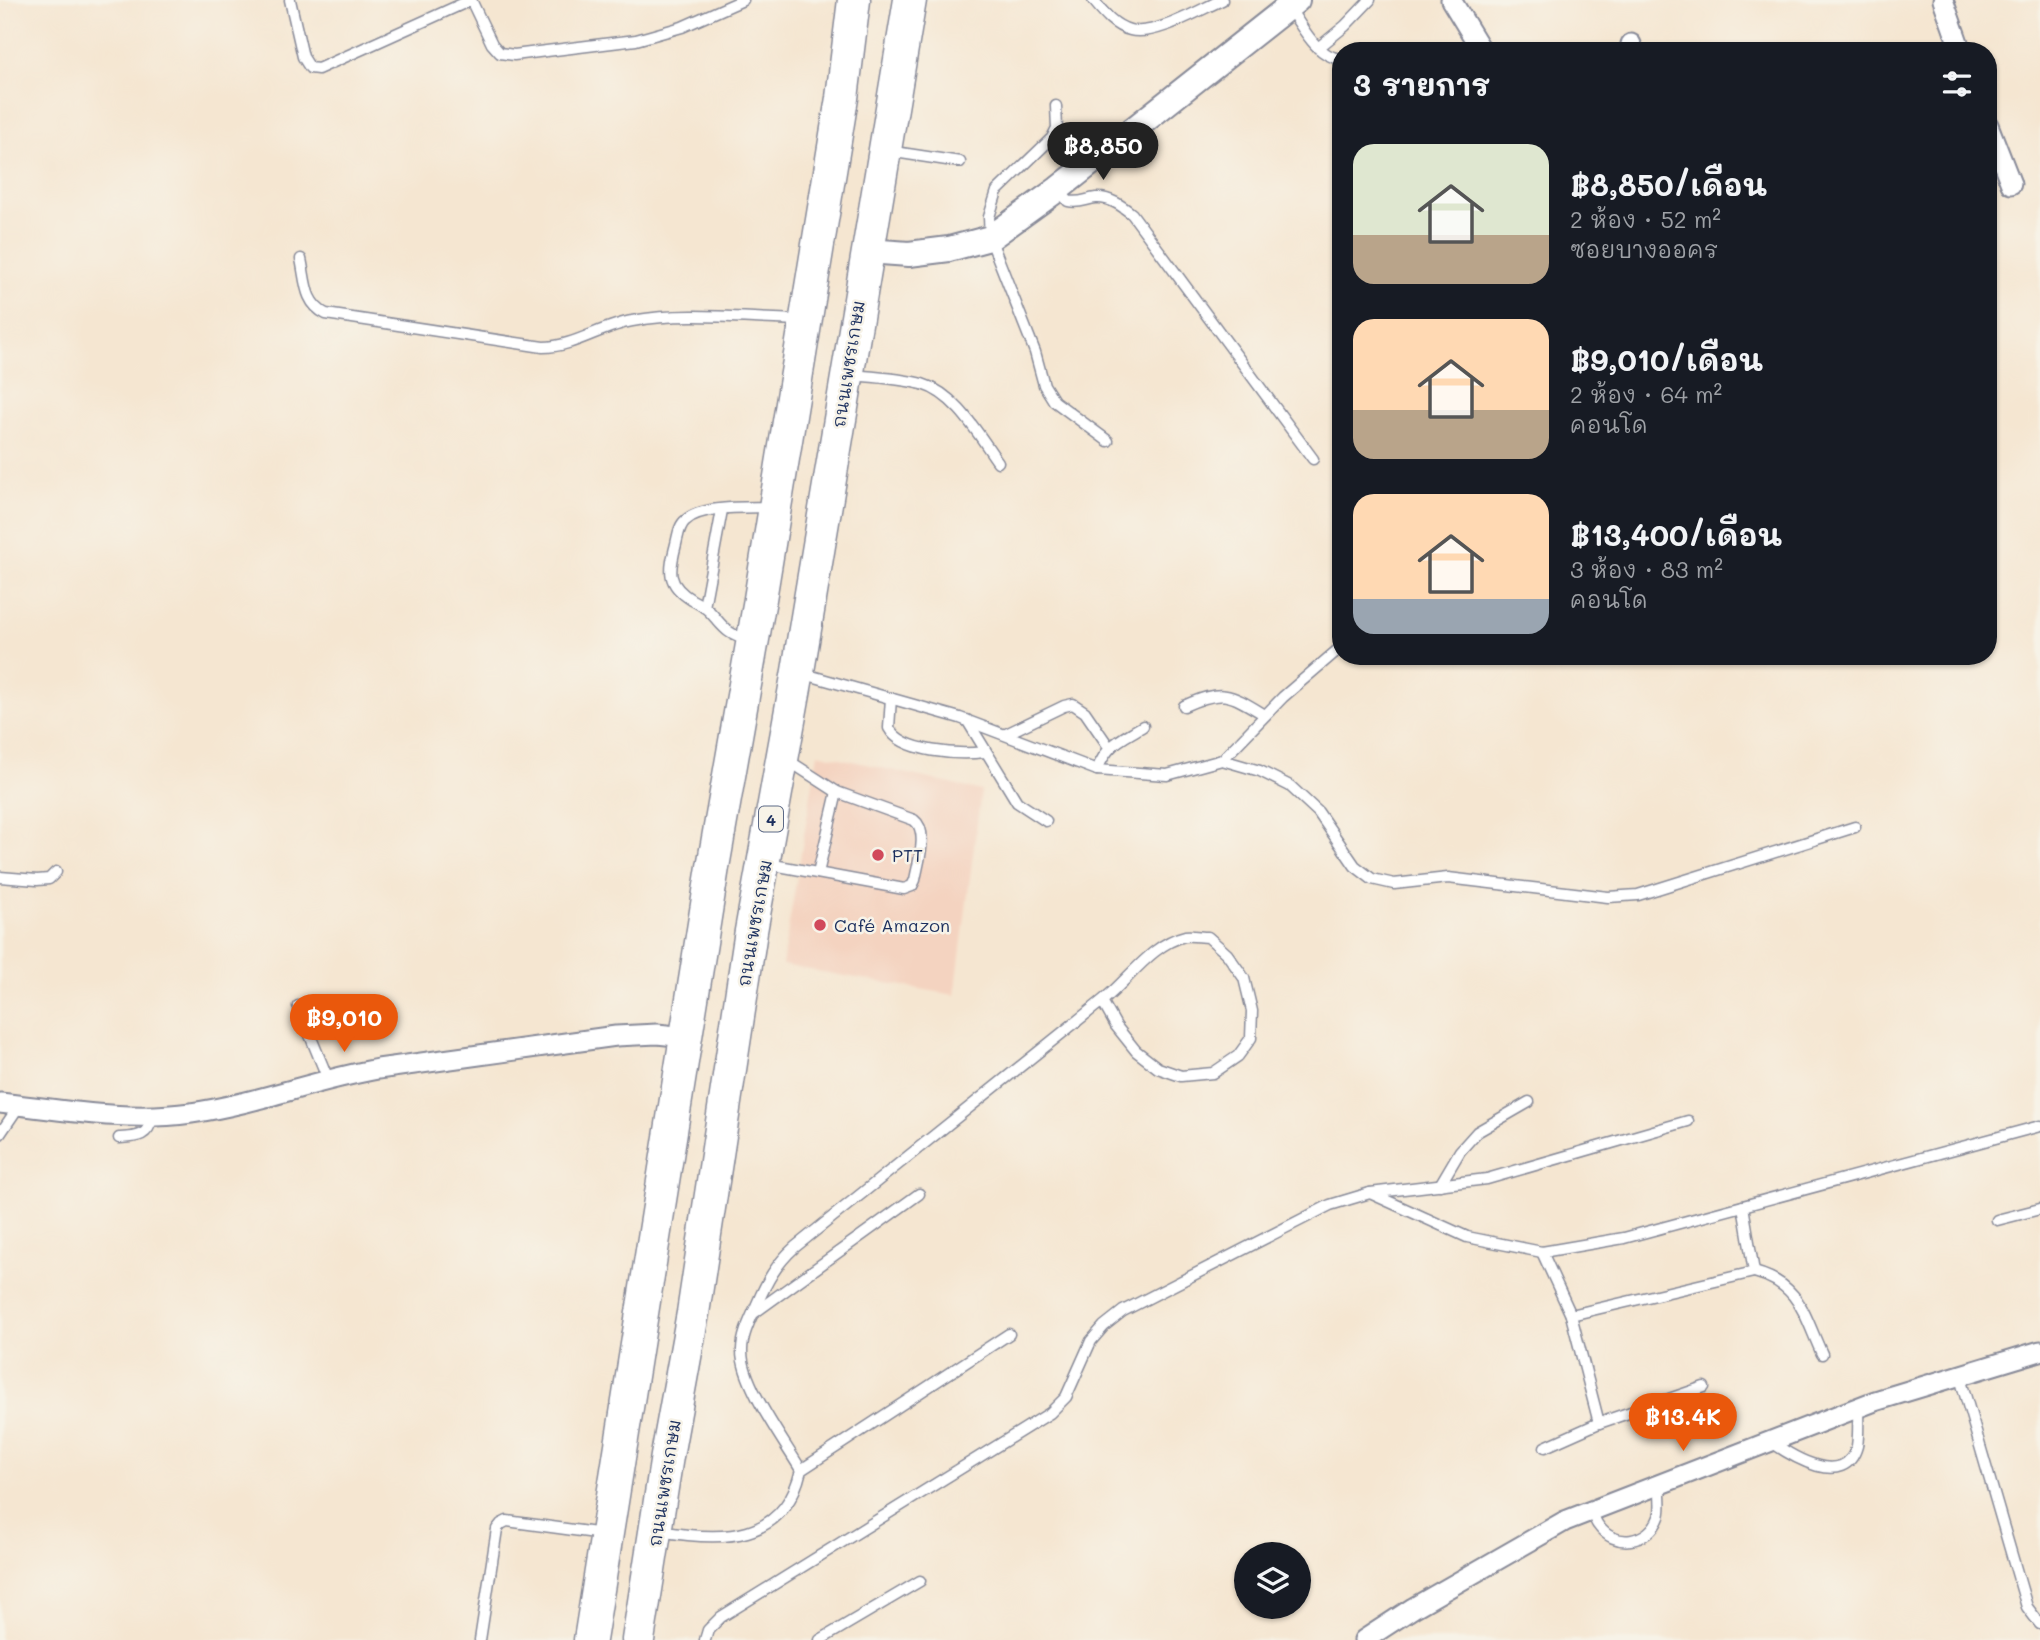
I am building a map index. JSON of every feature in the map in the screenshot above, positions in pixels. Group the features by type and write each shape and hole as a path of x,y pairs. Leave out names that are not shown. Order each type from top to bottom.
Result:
{"main road":[{"path":"590,1640 713,867 753,642 842,98 854,0"},
{"name":"ถนนเพชรเกษม","path":"638,1640 781,756 910,0"}],"street":[{"path":"1451,0 1477,42"},
{"path":"1943,0 1958,42"},
{"path":"867,251 909,254 949,249 990,237 1058,189 1293,4"},
{"path":"1997,148 2011,184"},
{"path":"10,1104 107,1115 192,1113 229,1106 328,1079 391,1067 616,1036 657,1034 686,1037"},
{"path":"1364,1640 1413,1608 1565,1521 1858,1407 2040,1351"}],"lane":[{"path":"290,0 303,57 310,68 318,69 471,0 492,44 500,52 514,55 636,40 682,27 743,0"},
{"path":"1093,0 1108,19 1130,31 1152,30 1222,0"},
{"path":"1318,48 1345,26 1370,0"},
{"path":"1293,4 1318,48 1332,57"},
{"path":"1056,106 1057,128 1052,138 997,191 989,217 990,237 1035,352 1044,385 1054,401 1108,441"},
{"path":"884,151 960,162"},
{"path":"1058,189 1068,201 1083,202 1098,198 1119,204 1132,214 1313,458"},
{"path":"302,259 310,300 314,308 326,314 543,347 560,346 627,321 659,317 804,320"},
{"path":"846,374 906,381 925,385 941,394 971,424 998,462"},
{"path":"753,642 733,636 704,607 681,592 674,585 669,572 670,564 680,526 685,520 701,512 775,507"},
{"path":"704,607 722,510"},
{"path":"797,671 967,720 1097,770 1167,775 1222,760 1265,715 1332,655"},
{"path":"1184,706 1216,694 1238,698 1265,715"},
{"path":"891,698 889,728 898,740 954,754 985,752"},
{"path":"1006,734 1073,704 1085,712 1109,747"},
{"path":"967,720 1017,802 1046,821"},
{"path":"1097,770 1109,747 1143,726"},
{"path":"764,863 904,889 912,886 915,880 922,832 919,824 837,792 781,756"},
{"path":"1222,760 1260,771 1290,786 1318,812 1355,866 1372,879 1394,884 1448,878 1608,897 1638,895 1856,827"},
{"path":"818,873 837,792"},
{"path":"0,877 49,879 56,872"},
{"path":"802,1470 750,1383 742,1351 753,1314 769,1276 780,1259 1102,1002 1144,961 1162,947 1185,936 1208,937 1227,954 1244,978 1252,1011 1251,1038 1238,1056 1213,1073 1181,1076 1158,1068 1136,1051 1116,1026 1102,1002"},
{"path":"298,1006 328,1079"},
{"path":"1440,1185 1460,1151 1477,1132 1529,1102"},
{"path":"0,1134 10,1104"},
{"path":"119,1138 144,1135 153,1116"},
{"path":"705,1640 708,1630 721,1617 1050,1413 1066,1397 1091,1340 1123,1311 1330,1205 1370,1193 1487,1179 1688,1121"},
{"path":"1370,1193 1467,1237 1542,1252 1623,1238 2040,1126"},
{"path":"753,1314 919,1194"},
{"path":"1743,1206 1754,1272"},
{"path":"1997,1220 2040,1209"},
{"path":"1542,1252 1571,1315 1599,1423"},
{"path":"1571,1315 1754,1272 1784,1284 1796,1297 1822,1354"},
{"path":"656,1531 719,1538 764,1526 780,1515 789,1504 802,1470 1009,1334"},
{"path":"1959,1374 2027,1607 2040,1624"},
{"path":"1545,1447 1599,1423 1703,1387"},
{"path":"1770,1441 1803,1462 1825,1468 1840,1466 1851,1457 1857,1446 1858,1407"},
{"path":"1591,1510 1597,1525 1610,1536 1623,1540 1642,1538 1653,1530 1660,1514 1659,1484"},
{"path":"480,1640 497,1529 501,1524 507,1521 607,1535"},
{"path":"820,1640 920,1581"}],"shaded area":[{"name":"PTT","path":"818,753 981,791 955,995 782,965"}],"place":[{"name":"PTT","path":"878,855"},
{"name":"Café Amazon","path":"820,925"}]}
